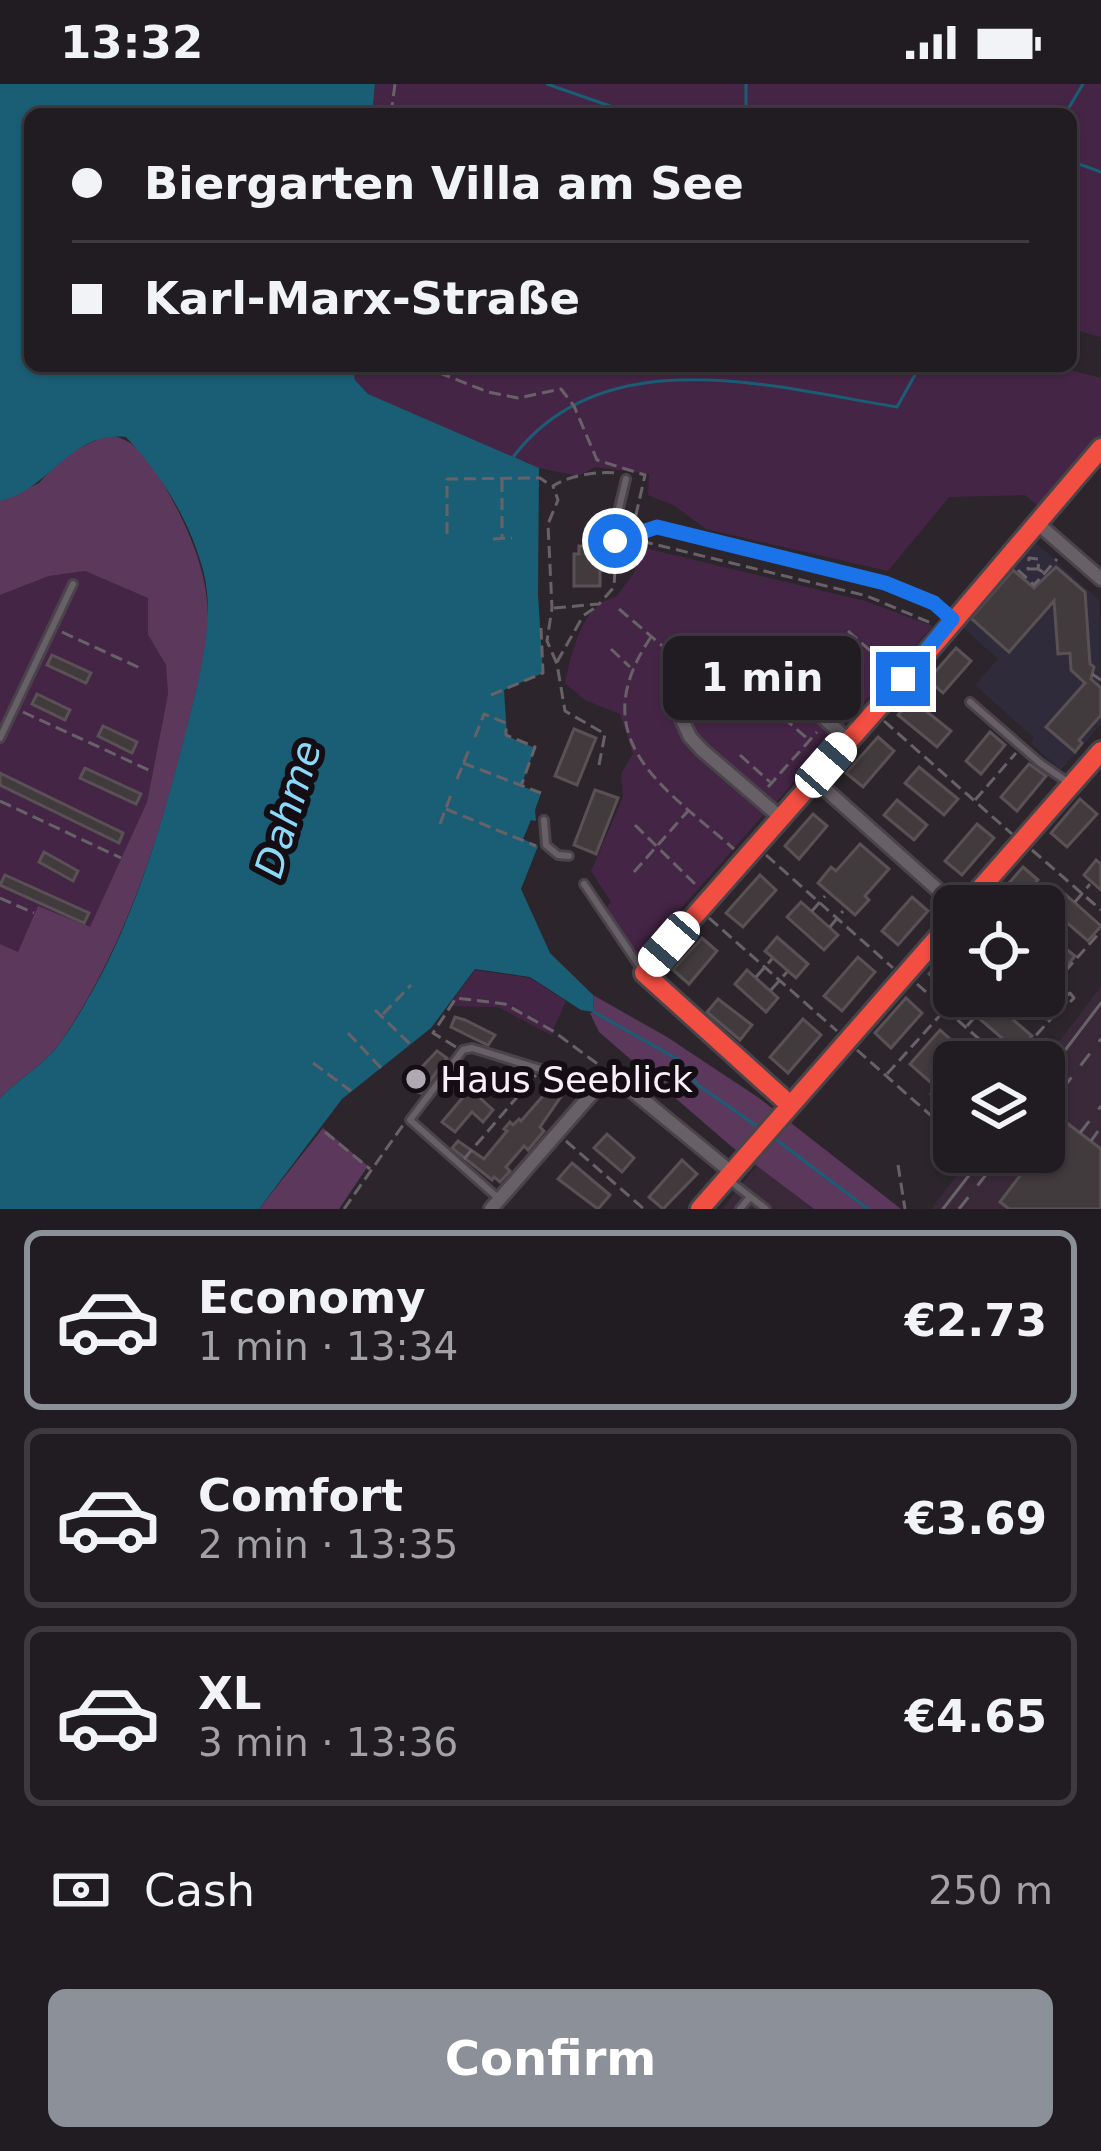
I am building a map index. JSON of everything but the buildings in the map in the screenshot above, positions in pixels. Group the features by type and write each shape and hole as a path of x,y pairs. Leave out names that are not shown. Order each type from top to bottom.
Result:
{"street":[{"path":"786,1110 644,973 1101,448"},
{"path":"1036,522 1101,579"},
{"path":"780,818 690,736 679,712 695,674 714,660 737,656 759,664 848,740"},
{"path":"983,885 1101,751"},
{"path":"814,779 933,885"},
{"path":"700,1209 933,943"},
{"path":"495,1204 608,1075 733,1170"}],"lane":[{"path":"626,479 615,541 635,540 657,527 885,583 934,603 947,625"},
{"path":"0,738 74,584"},
{"path":"970,702 1072,785"},
{"path":"544,820 546,845 557,856 569,856"},
{"path":"584,884 644,973"},
{"path":"495,1204 410,1120 463,1050 472,1048 596,1086"},
{"path":"733,1170 750,1196 766,1209"},
{"path":"740,1209 750,1196"}],"path":[{"path":"437,372 518,398 561,389 597,459 590,474"},
{"path":"553,486 610,472 626,479"},
{"path":"502,478 502,538"},
{"path":"447,534 447,479 540,478 553,486 558,500 548,524 552,608 547,641 566,711 604,734 599,765"},
{"path":"494,538 512,538"},
{"path":"636,554 635,540 867,596 947,625"},
{"path":"556,664 583,616 614,587 618,575 615,541"},
{"path":"1012,565 1034,584 1058,558"},
{"path":"1038,569 1044,574"},
{"path":"552,608 599,604"},
{"path":"619,609 689,669"},
{"path":"53,628 142,669"},
{"path":"491,695 543,674 541,628"},
{"path":"848,631 903,679"},
{"path":"651,637 632,668 623,708 631,742 652,778 734,849"},
{"path":"611,649 632,668"},
{"path":"726,667 809,740"},
{"path":"1092,674 1101,680"},
{"path":"14,708 153,772"},
{"path":"874,712 1101,910 1093,917"},
{"path":"475,736 484,715 506,723 506,735 536,747 521,786"},
{"path":"758,798 826,721"},
{"path":"457,779 470,747"},
{"path":"975,800 1022,747"},
{"path":"740,755 771,783"},
{"path":"463,764 541,793"},
{"path":"994,764 1001,770"},
{"path":"440,824 452,792"},
{"path":"0,800 121,858"},
{"path":"446,809 538,846"},
{"path":"634,872 689,810"},
{"path":"635,825 699,888"},
{"path":"756,846 933,999"},
{"path":"1076,902 1090,884"},
{"path":"812,911 825,896"},
{"path":"0,898 34,913"},
{"path":"699,909 933,1117"},
{"path":"830,926 843,911"},
{"path":"1065,972 1101,931"},
{"path":"756,976 772,959"},
{"path":"771,990 787,972"},
{"path":"381,1016 411,985"},
{"path":"928,994 933,988"},
{"path":"463,1050 434,1033 456,998 505,1004 531,1017 596,1061 608,1075"},
{"path":"375,1010 410,1044"},
{"path":"886,1076 939,1017"},
{"path":"954,1017 981,1041 988,1032"},
{"path":"966,1027 975,1017"},
{"path":"1028,1041 1049,1017"},
{"path":"348,1033 383,1070"},
{"path":"313,1063 352,1091"},
{"path":"459,1164 540,1069"},
{"path":"346,1208 410,1120"},
{"path":"1091,1141 1100,1131"},
{"path":"325,1132 371,1170"},
{"path":"556,1132 644,1209"},
{"path":"599,1170 607,1161"},
{"path":"584,1169 590,1162"},
{"path":"898,1165 905,1209"},
{"path":"602,1184 608,1178"}],"shaded area":[{"path":"375,84 1101,84 1101,337 1077,331 1077,108 373,108"},
{"path":"353,372 1077,372 1101,378 1101,437 1039,507 1025,495 949,497 888,571 706,529 675,506 648,495 649,474 595,467 578,476 539,468 368,394"},
{"path":"107,435 130,443 148,459 188,532 206,592 205,651 164,813 121,932 60,1043 0,1099 0,944 18,952 38,906 90,927 147,802 168,694 166,665 148,635 148,598 85,571 49,576 0,595 0,501 39,483 65,455"},
{"path":"1034,541 1099,600 1101,724 1061,770 1031,743 1034,738 975,685 998,659 958,623"},
{"path":"645,548 865,601 933,626 843,726 757,654 723,650 694,666 676,695 678,730 704,763 765,813 639,956 605,909 611,902 591,871 623,797 621,774 633,754 620,714 585,700 565,683 587,619 604,601 616,597"},
{"path":"85,571 149,598 148,635 166,665 168,694 147,802 90,928 18,953 0,944 0,595 49,576"},
{"path":"720,663 754,665 834,735 773,806 697,738 686,715 693,683"},
{"path":"475,970 530,978 566,1001 551,1035 498,1007 449,1006"},
{"path":"1101,986 1101,1209 931,1209 959,1173 1065,1173 1065,1041 1060,1041"},
{"path":"593,995 759,1098 901,1209 814,1209 732,1147 599,1032 590,1013 594,1012"},
{"path":"323,1128 368,1166 339,1209 259,1209"},
{"path":"757,1165 814,1209 722,1209"}],"water":[{"name":"Dahme","path":"0,84 375,84 373,108 24,108 24,372 353,372 368,394 539,468 543,673 504,690 507,736 535,748 521,786 541,793 536,821 531,820 523,839 538,846 521,889 550,953 593,995 594,1012 581,1010 530,977 475,969 431,1028 342,1099 259,1209 0,1209 0,1099 60,1043 123,930 177,765 201,666 208,608 203,570 182,516 151,466 126,437 90,443 33,486 0,501"}],"waterway":[{"path":"547,84 616,108"},
{"path":"746,84 746,108"},
{"path":"1069,108 1083,84"},
{"path":"1077,163 1101,172"},
{"path":"514,456 551,419 594,396 642,383 745,383 897,407 917,372"},
{"path":"594,1012 679,1060 698,1085 761,1129"},
{"path":"774,1138 868,1209"}],"tram line":[{"path":"1065,1050 1101,1003"},
{"path":"943,1209 971,1173"}],"railway":[{"path":"1065,1086 1101,1039"},
{"path":"1080,1133 1101,1106"},
{"path":"959,1209 987,1173"}],"traffic: jam":[{"path":"790,1105 644,973 1101,448"},
{"path":"983,885 1101,751"},
{"path":"700,1209 933,943"}],"place":[{"name":"Haus Seeblick","path":"416,1079"}],"route":[{"path":"615,541 657,527 885,583 934,603 952,619 903,679"}]}
